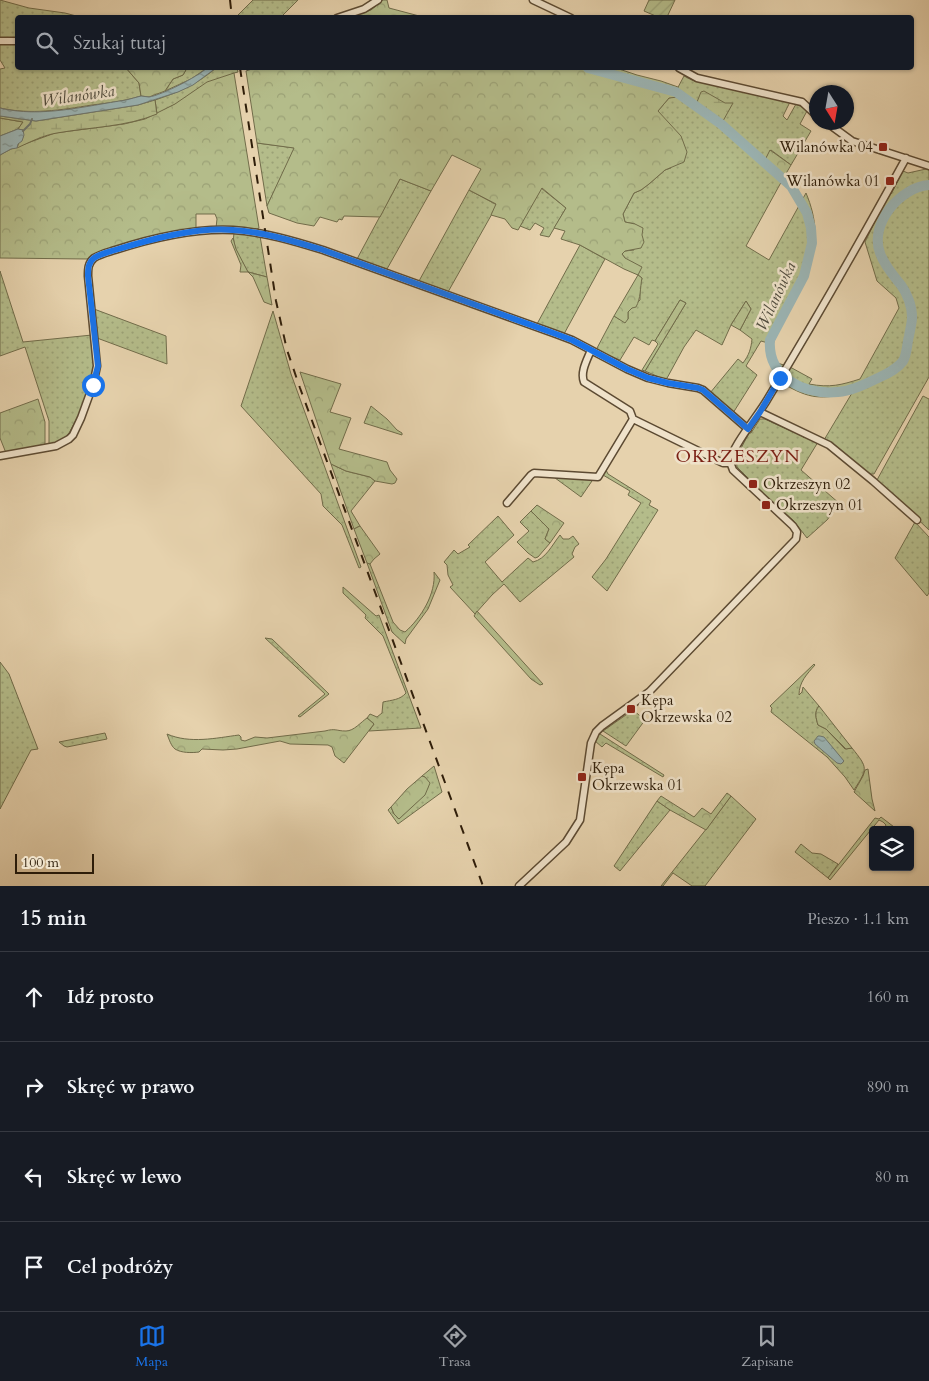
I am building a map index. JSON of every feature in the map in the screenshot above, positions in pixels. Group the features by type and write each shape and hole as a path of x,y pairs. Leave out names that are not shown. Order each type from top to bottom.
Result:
{"street":[{"path":"346,15 369,7 378,0"},
{"path":"533,0 565,15"},
{"path":"0,41 15,41"},
{"path":"683,70 697,78 802,102 809,108"},
{"path":"838,130 852,140 929,166"},
{"path":"519,886 566,842 580,820 589,750 596,732 649,692 796,539 796,532 793,526 733,470 730,463 735,449 782,375 906,158"},
{"path":"0,456 56,446 69,439 81,418 98,366 88,276 89,264 92,260 98,256 135,244 193,231 233,230 266,234 332,253 572,340 648,378 703,390 748,429"},
{"path":"591,350 582,374 583,380 587,384 630,411 633,419 723,463 730,463"},
{"path":"760,412 828,445 873,481 916,520"},
{"path":"507,503 534,473 598,477 633,419"}],"green space":[{"path":"0,0 29,8 72,15 15,15 15,39 0,38"},
{"path":"253,0 298,0 283,15 238,15"},
{"path":"383,0 387,0 389,8 415,15 355,15 371,10"},
{"path":"649,0 675,0 668,15 653,15 644,11"},
{"path":"0,44 15,44 15,70 128,70 139,83 141,96 111,103 46,111 0,108 0,69 5,68 0,60"},
{"path":"128,70 186,70 183,75 173,79 165,91 149,97 141,96 139,83"},
{"path":"186,70 204,70 191,79 165,91 173,79 183,75"},
{"path":"213,70 238,70 238,72 157,114 155,100 172,94 201,79"},
{"path":"590,70 604,70 676,91 684,76 692,80 790,102 783,116 787,120 796,104 804,108 807,111 800,124 811,131 791,165 771,150 765,160 784,177 746,246 769,260 806,193 814,221 814,249 809,268 774,341 773,349 777,363 784,365 777,377 768,356 768,343 761,341 746,366 757,375 733,413 710,393 738,359 743,363 749,352 752,339 740,330 751,309 746,301 731,325 722,345 696,330 684,347 666,380 645,371 686,303 680,300 655,341 652,340 649,345 634,337 620,360 596,350 614,316 619,319 628,319 628,312 640,300 642,278 622,254 625,251 634,250 635,224 625,222 623,214 634,193 641,190 665,170 671,168 658,111 669,98 677,96"},
{"path":"590,70 675,94 678,97 669,98 658,111 681,136 687,152 684,162 665,170 641,190 634,193 623,214 625,222 643,228 644,242 641,248 625,251 622,254 625,258 642,267 638,275 580,245 561,239 565,231 554,228 566,208 542,188 518,230 512,228 505,219 491,215 496,204 469,190 481,169 452,155 431,191 400,179 380,217 344,216 342,220 339,219 337,222 320,217 314,226 297,223 269,213 267,206 294,148 257,143 246,71"},
{"path":"604,70 622,70 661,81 678,87 677,91"},
{"path":"234,73 259,228 253,231 216,228 217,219 215,214 196,214 196,229 111,249 87,259 0,258 0,155 55,133 124,124 145,119 175,104 207,82"},
{"path":"704,91 725,103 733,103 723,121 697,102 701,92"},
{"path":"155,100 157,114 133,122 52,134 17,148 23,130 18,129 23,122 0,118 0,116 36,121 138,105"},
{"path":"0,118 23,122 18,129 0,136"},
{"path":"257,143 295,148 267,206"},
{"path":"770,150 791,165 784,177 765,160"},
{"path":"929,170 929,377 874,474 868,474 824,440 852,393 816,397 801,393 782,383 790,367 812,379 809,384 835,385 860,379 899,308 896,298 877,281 865,242 888,195 891,194 903,171 908,173"},
{"path":"400,179 431,191 387,269 357,259"},
{"path":"541,188 566,208 549,237 540,235 544,228 535,223 530,230 520,226"},
{"path":"469,190 497,205 448,292 419,281"},
{"path":"234,233 260,236 267,277 248,272 234,243"},
{"path":"233,238 236,249 248,272 240,272 241,265 231,241"},
{"path":"580,245 605,259 564,334 537,324"},
{"path":"0,271 23,342 92,335 95,371 90,394 68,435 55,444 49,445 49,421 25,347 0,356"},
{"path":"248,272 267,277 272,305 264,302 253,277"},
{"path":"638,275 642,278 639,300 636,307 628,312 628,319 625,323 614,316"},
{"path":"680,300 686,303 645,371 642,370 658,344 655,341"},
{"path":"746,301 751,309 740,330 731,325"},
{"path":"94,309 166,336 167,364 97,338"},
{"path":"273,311 291,374 361,567 359,568 342,525 323,506 321,494 241,406"},
{"path":"300,372 341,384 330,412 351,418 339,449 387,462 397,479 395,483 375,481 370,477 346,471 331,464"},
{"path":"923,396 929,399 929,530 877,480"},
{"path":"38,399 45,422 45,444 6,453 0,438 0,413"},
{"path":"371,406 402,433 402,435 364,423"},
{"path":"760,419 765,419 804,438 806,436 818,442 801,470 840,504 827,520 807,538 793,520 737,467 736,458 749,433 751,433"},
{"path":"331,464 346,471 370,477 375,481 351,511 360,526 354,529"},
{"path":"606,470 608,474 651,501 649,505 658,510 607,591 592,577 606,559 641,503 628,495 630,491 603,475"},
{"path":"551,475 594,478 581,497"},
{"path":"537,505 564,523 550,543 545,539 549,529 531,511"},
{"path":"531,511 549,529 545,539 550,543 535,558 517,542 529,531 520,522"},
{"path":"498,516 514,535 485,562 502,582 528,558 533,562 542,558 560,535 563,539 569,539 573,536 579,544 575,547 572,554 574,557 520,602 504,584 475,614 450,587 453,585 448,575 447,565 444,562 454,550 458,554 470,547 468,545"},
{"path":"915,522 929,537 929,593 927,596 895,558"},
{"path":"360,526 380,554 370,564 367,563 354,529"},
{"path":"367,563 370,564 393,622 400,630 405,632 422,613 430,597 433,589 434,572 440,580 428,609 406,639 405,644 392,632"},
{"path":"343,587 376,616 379,615 421,728 369,731 374,724 367,718 370,714 377,717 382,713 383,702 398,698 406,693 383,636 365,618 366,615 343,593"},
{"path":"477,611 543,684 540,685 531,679 474,616"},
{"path":"265,638 272,639 329,694 300,717 298,716 325,694"},
{"path":"0,662 9,674 38,749 31,750 0,809"},
{"path":"814,664 802,682 799,695 803,687 819,706 816,713 818,725 826,729 845,749 852,748 861,760 864,772 854,790 827,757 771,712 772,708 770,706"},
{"path":"819,706 852,748 846,749 826,729 818,725 816,713"},
{"path":"633,710 645,720 626,746 603,731"},
{"path":"367,718 374,724 344,763 335,756 332,747 328,745 290,744 280,741 237,749 202,749 199,752 187,752 174,748 167,734 194,740 239,735 241,740 245,741 255,737 267,738 332,730 349,731"},
{"path":"105,733 107,739 67,747 59,742"},
{"path":"600,734 664,775 663,777 606,743 602,747 595,741 595,738"},
{"path":"434,766 442,792 398,824 388,810 391,807 394,814 425,777 422,776"},
{"path":"868,769 875,811 854,792 865,770"},
{"path":"422,776 430,783 425,795 399,819 391,807"},
{"path":"727,793 731,796 706,830 657,801 661,796 694,817 702,808 711,814"},
{"path":"731,796 756,819 705,886 692,886 673,873 661,886 707,828"},
{"path":"657,801 670,810 620,871 614,866"},
{"path":"881,817 893,826 885,826 879,820 874,826 869,826 869,832 830,880 828,878 875,818 879,819"},
{"path":"801,844 812,853 821,854 838,864 828,878 795,852"}],"water":[{"path":"204,70 213,70 193,85 178,92 138,105 36,121 0,116 0,108 31,112 47,111 79,108 141,96 149,97 162,93"},
{"path":"18,129 23,130 22,141 18,144 17,148 0,155 0,136"},
{"path":"818,736 824,737 844,761 841,764 837,763 815,744 814,741"}],"waterway":[{"name":"Wilanówka","path":"595,70 676,92 721,124 791,186 807,213 812,243 804,276 770,340 771,353 775,365 781,374 801,387 825,392 848,390 884,375 895,369 903,361 911,324 911,308 903,288 889,270 880,253 878,242 879,230 883,219 898,200 918,187 929,185"},
{"path":"23,131 32,119"}],"railway":[{"path":"230,0 232,15"},
{"path":"240,70 276,301 287,350 483,886"}],"place":[{"name":"Wilanówka 04","path":"883,147"},
{"name":"Wilanówka 01","path":"890,181"},
{"name":"Okrzeszyn 02","path":"753,484"},
{"name":"Okrzeszyn 01","path":"766,505"},
{"name":"Kępa Okrzewska 02","path":"631,709"},
{"name":"Kępa Okrzewska 01","path":"582,777"}],"district":[{"name":"OKRZESZYN","path":"738,456"}],"route":[{"path":"93,385 98,366 88,276 88,268 91,262 98,256 135,244 193,231 209,230 233,230 266,234 294,241 572,340 648,378 703,390 748,429 780,378"}]}
